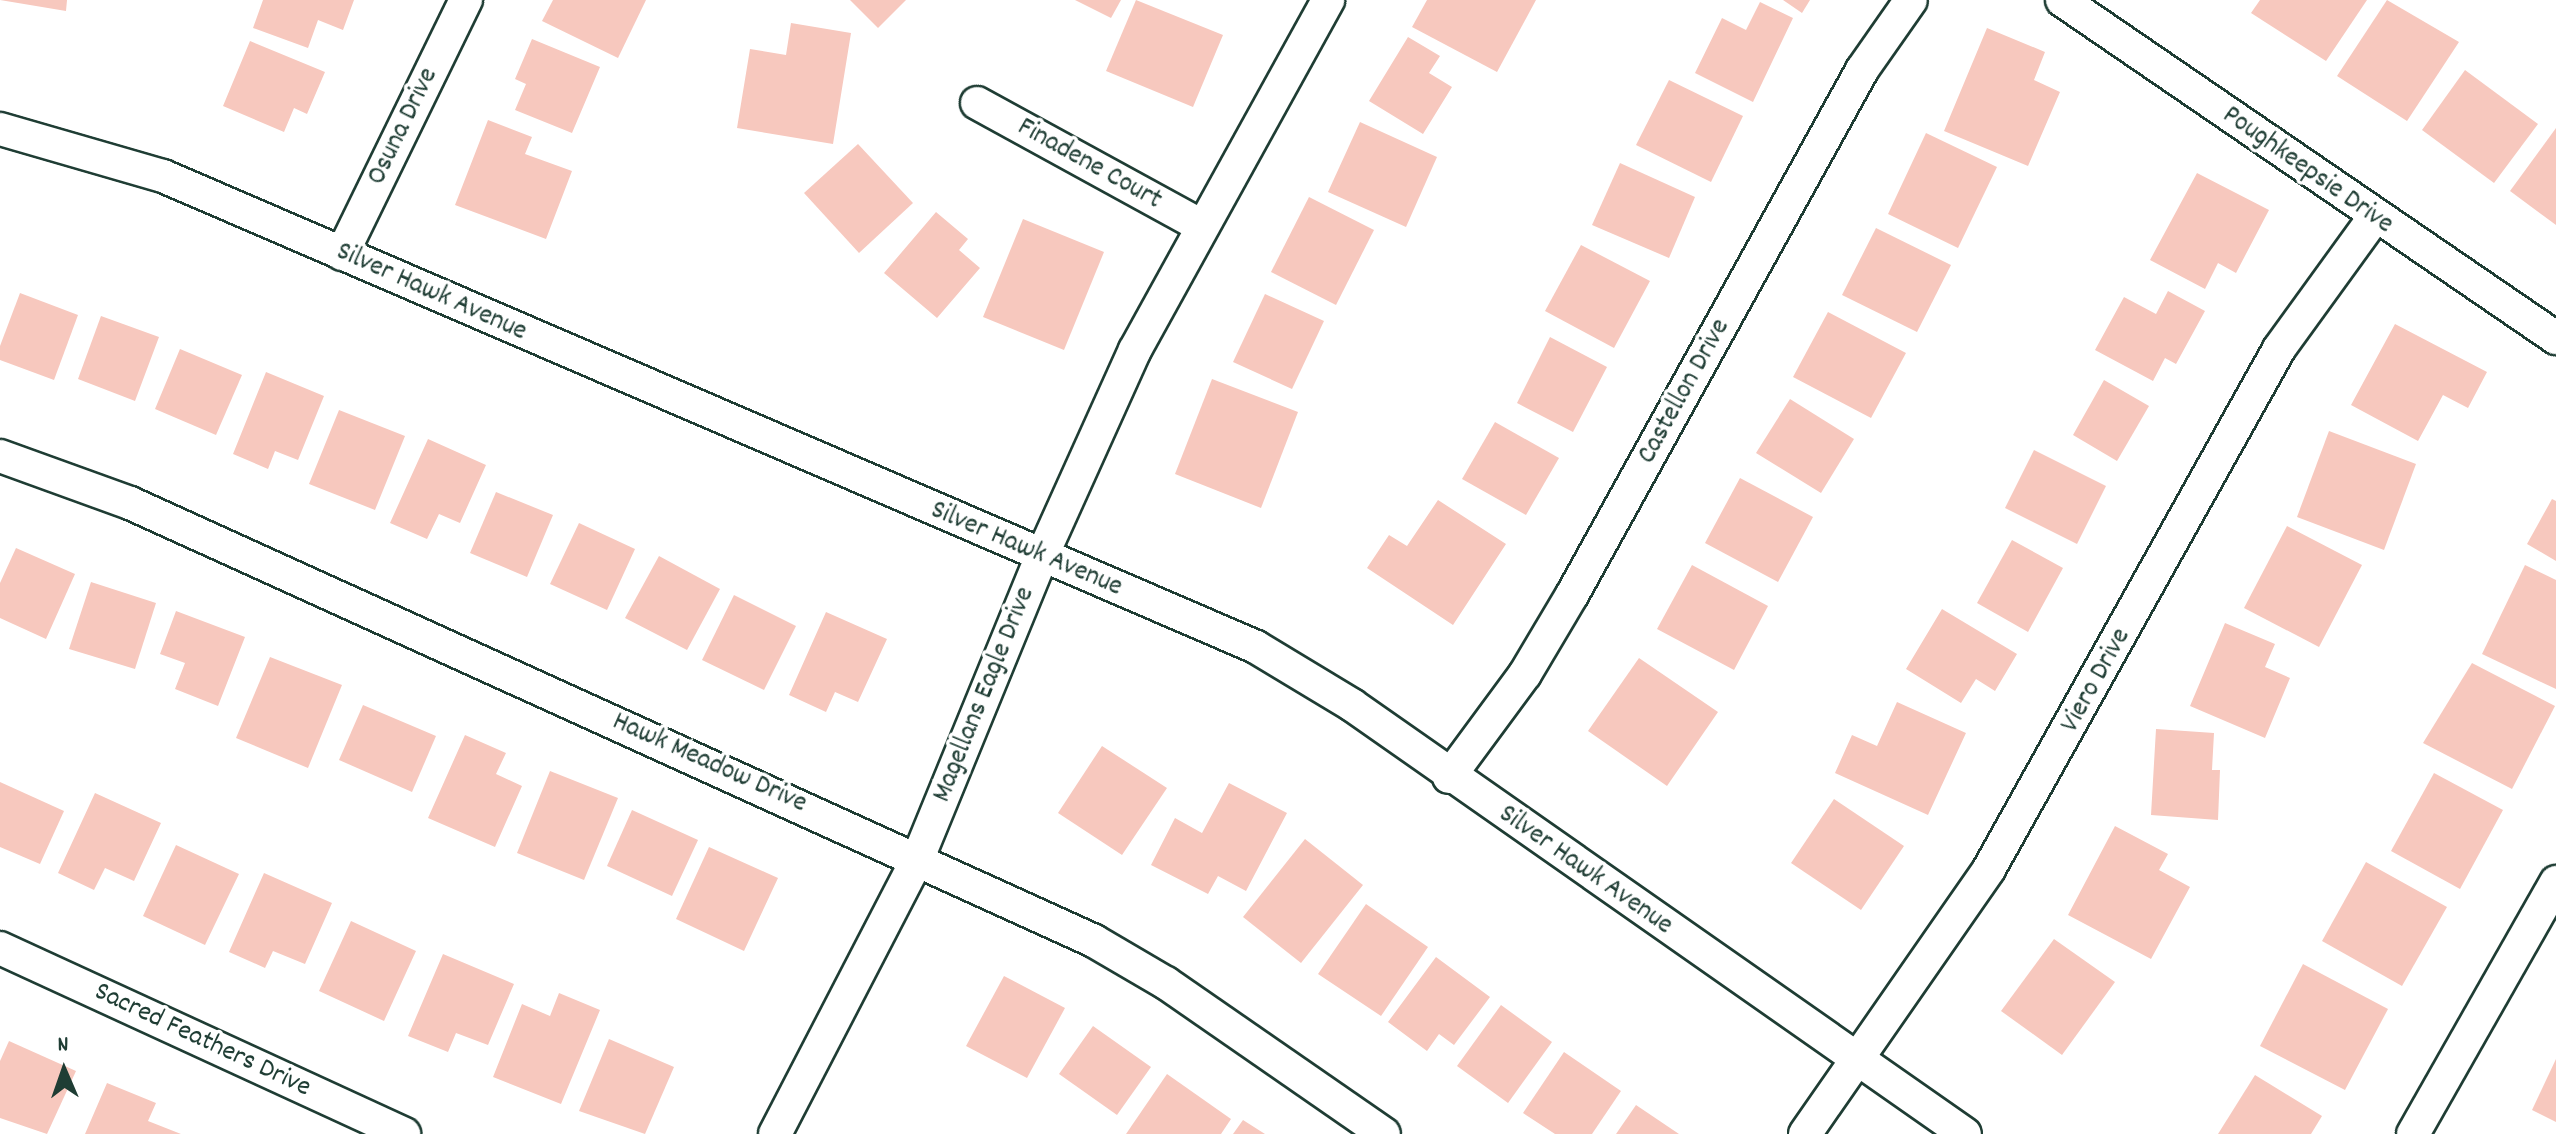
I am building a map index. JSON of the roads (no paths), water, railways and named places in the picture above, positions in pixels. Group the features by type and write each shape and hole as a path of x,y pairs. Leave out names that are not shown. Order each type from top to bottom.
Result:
{"street":[{"name":"Osuna Drive","path":"342,254 466,0"},
{"name":"Magellans Eagle Drive","path":"775,1134 918,858 1041,558 1135,350 1328,0"},
{"name":"Castellon Drive","path":"1449,777 1525,674 1572,595 1862,70 1911,0"},
{"name":"Poughkeepsie Drive","path":"2062,0 2374,218 2556,338"},
{"name":"Finadene Court","path":"977,103 1202,226"},
{"name":"Silver Hawk Avenue","path":"0,129 163,176 1041,558 1256,647 1303,672 1449,777 1965,1134"},
{"name":"Viero Drive","path":"1805,1134 2034,795 2279,349 2374,218"},
{"name":"Hawk Meadow Drive","path":"0,456 130,503 918,858 1132,962 1384,1134"},
{"path":"2413,1134 2556,882"},
{"name":"Sacred Feathers Drive","path":"0,948 404,1134"}]}
